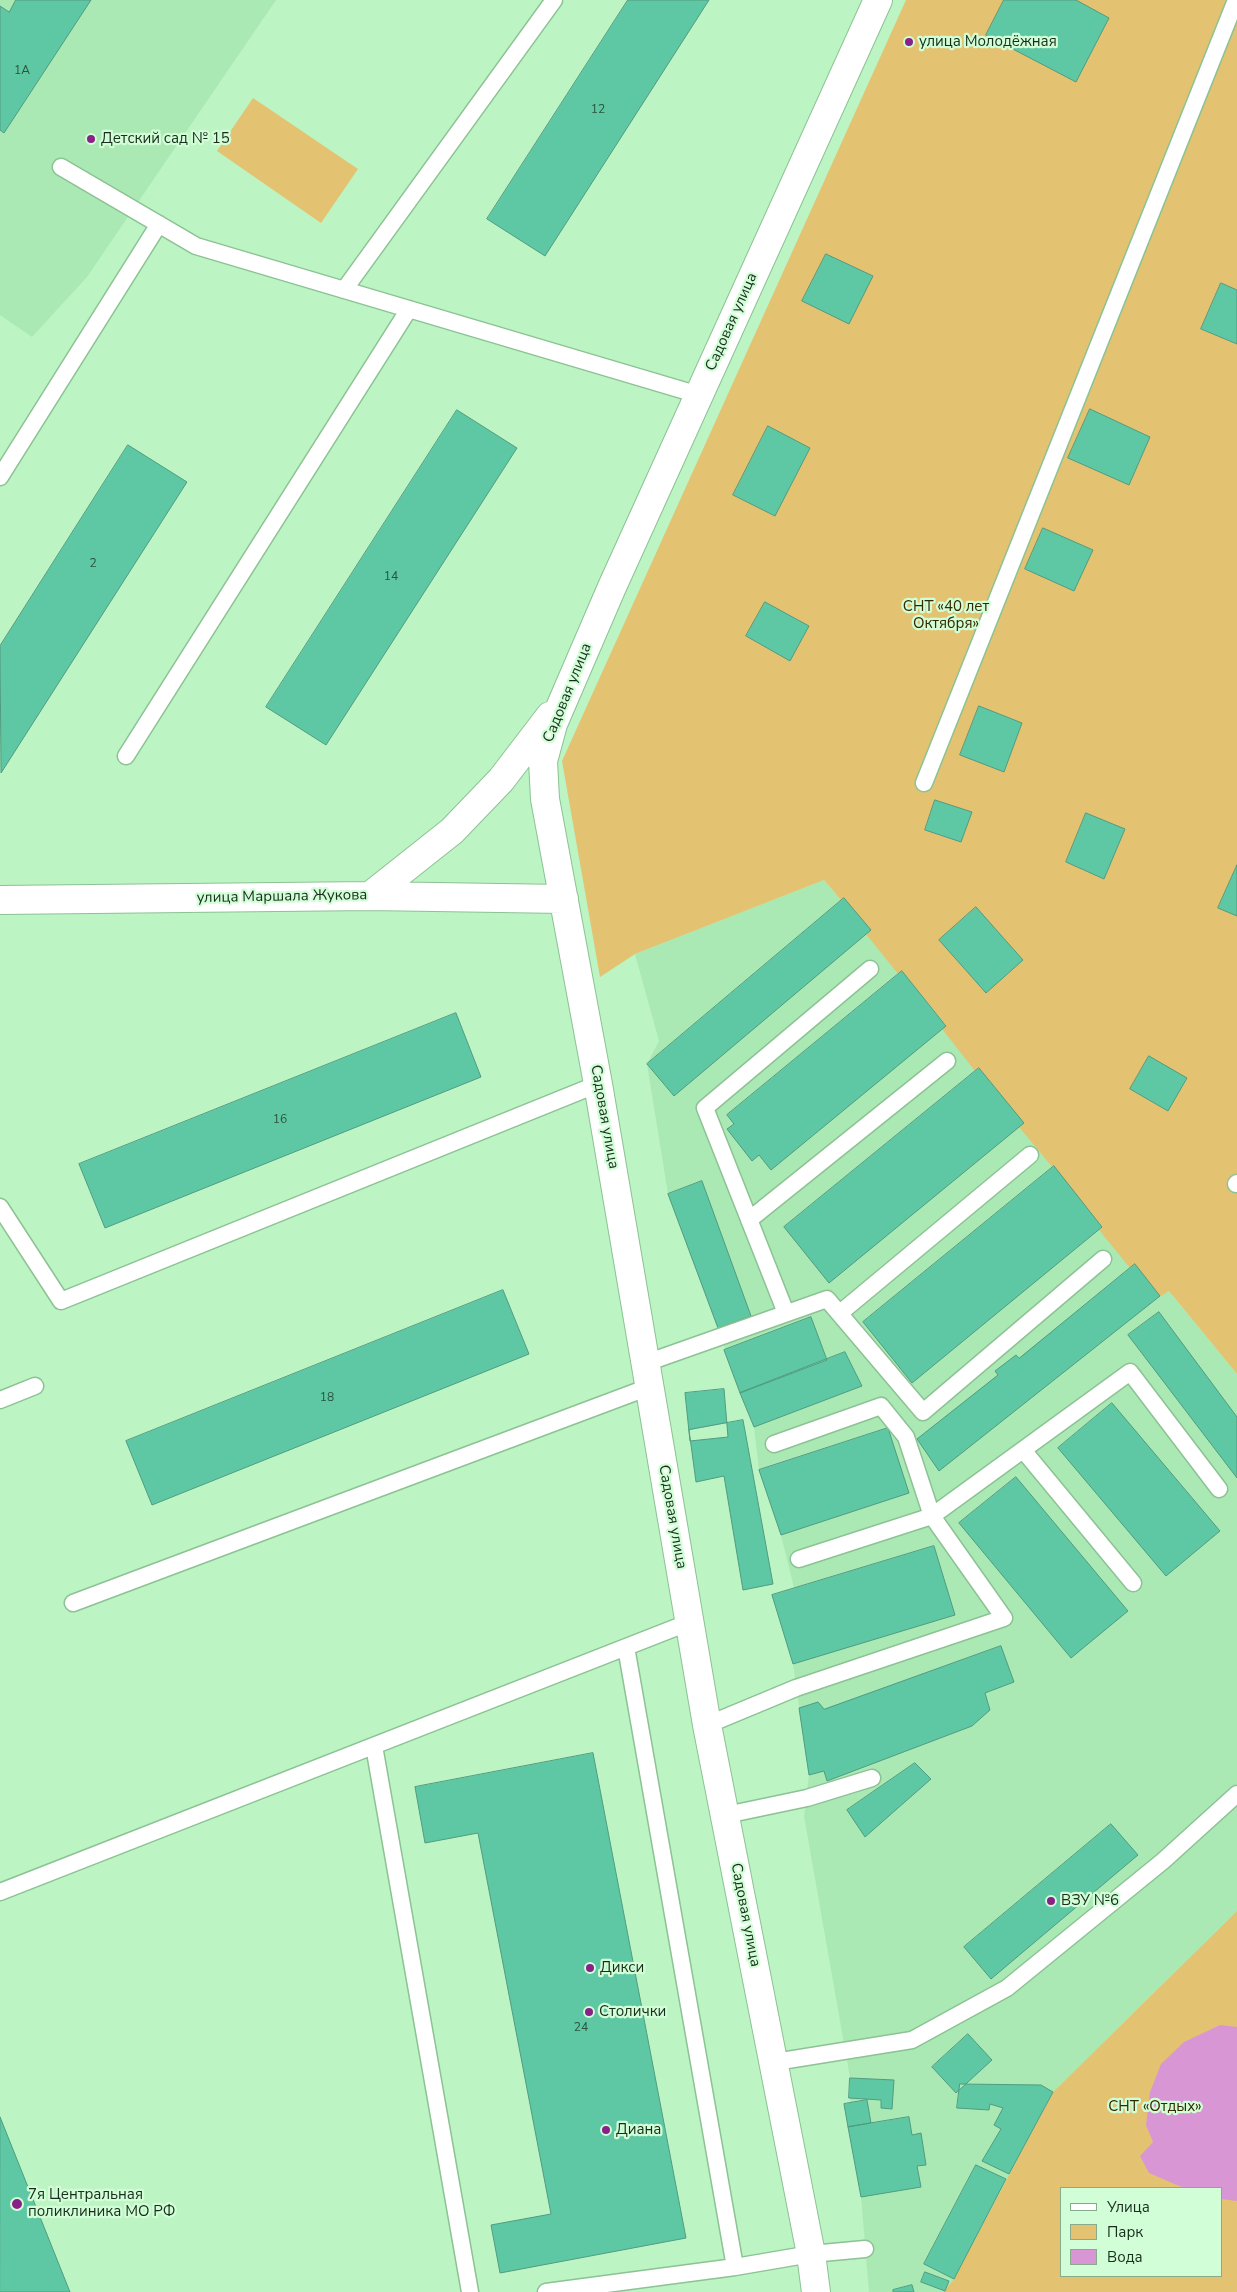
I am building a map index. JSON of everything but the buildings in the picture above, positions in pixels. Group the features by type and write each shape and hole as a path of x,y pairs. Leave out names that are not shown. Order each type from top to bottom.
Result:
{"street":[{"name":"Садовая улица","path":"816,2292 811,2254 775,2062 708,1724 598,1084 545,799 543,762 553,724 565,696 878,0"},
{"path":"370,896 452,831 500,780 565,696"},
{"name":"улица Маршала Жукова","path":"0,900 370,896 564,899"}],"lane":[{"path":"344,290 554,0"},
{"path":"924,783 1236,0"},
{"path":"61,167 196,246 699,395"},
{"path":"0,477 159,224"},
{"path":"126,756 409,309"},
{"path":"786,1313 705,1108 870,969"},
{"path":"749,1220 947,1061"},
{"path":"0,1207 61,1301 598,1084"},
{"path":"840,1314 1030,1155"},
{"path":"73,1603 647,1375 786,1313 827,1299 923,1412 1103,1259"},
{"path":"799,1559 932,1516 1130,1372 1219,1489"},
{"path":"0,1400 35,1386"},
{"path":"708,1724 796,1688 1004,1618 932,1516 906,1437 881,1406 774,1444"},
{"path":"1023,1450 1133,1583"},
{"path":"0,1892 690,1622"},
{"path":"626,1647 735,2266"},
{"path":"374,1746 470,2292"},
{"path":"726,1814 807,1798 872,1778"},
{"path":"775,2062 912,2040 1007,1988 1163,1861 1237,1794"},
{"path":"546,2292 811,2254 865,2249"}],"shaded area":[{"name":"Детский сад № 15","path":"0,0 276,0 87,277 32,337 0,315"},
{"path":"824,880 841,900 844,898 898,974 902,971 946,1026 943,1029 975,1070 979,1068 1024,1123 1020,1127 1102,1227 1099,1230 1135,1264 1160,1296 1169,1291 1237,1374 1237,1911 1053,2092 954,2279 943,2292 869,2292 861,2197 844,2104 850,2102 850,2078 804,1816 809,1775 793,1664 772,1595 794,1588 781,1535 759,1470 754,1427 668,1194 647,1064 659,1041 635,954"}],"green space":[{"name":"СНТ «40 лет Октября»","path":"906,0 1237,0 1237,1374 1169,1291 1156,1299 1159,1296 1135,1264 1130,1268 1099,1230 1102,1227 1019,1127 1023,1123 979,1068 975,1071 942,1029 946,1025 902,971 898,974 866,934 844,899 841,900 824,880 635,954 600,977 562,761"},
{"path":"253,98 358,169 321,223 217,151"},
{"name":"СНТ «Отдых»","path":"1237,1911 1237,2292 943,2292 954,2279 1053,2092"}],"water":[{"path":"1220,2025 1237,2027 1237,2201 1222,2199 1222,2187 1182,2187 1149,2173 1140,2156 1153,2142 1146,2125 1150,2092 1161,2064 1184,2042"}],"place":[{"name":"улица Молодёжная","path":"909,42"},
{"name":"Детский сад № 15","path":"91,139"},
{"name":"ВЗУ №6","path":"1051,1901"},
{"name":"Дикси","path":"590,1968"},
{"name":"Столички","path":"589,2012"},
{"name":"Диана","path":"606,2130"},
{"name":"7я Центральная поликлиника МО РФ","path":"17,2204"}]}
